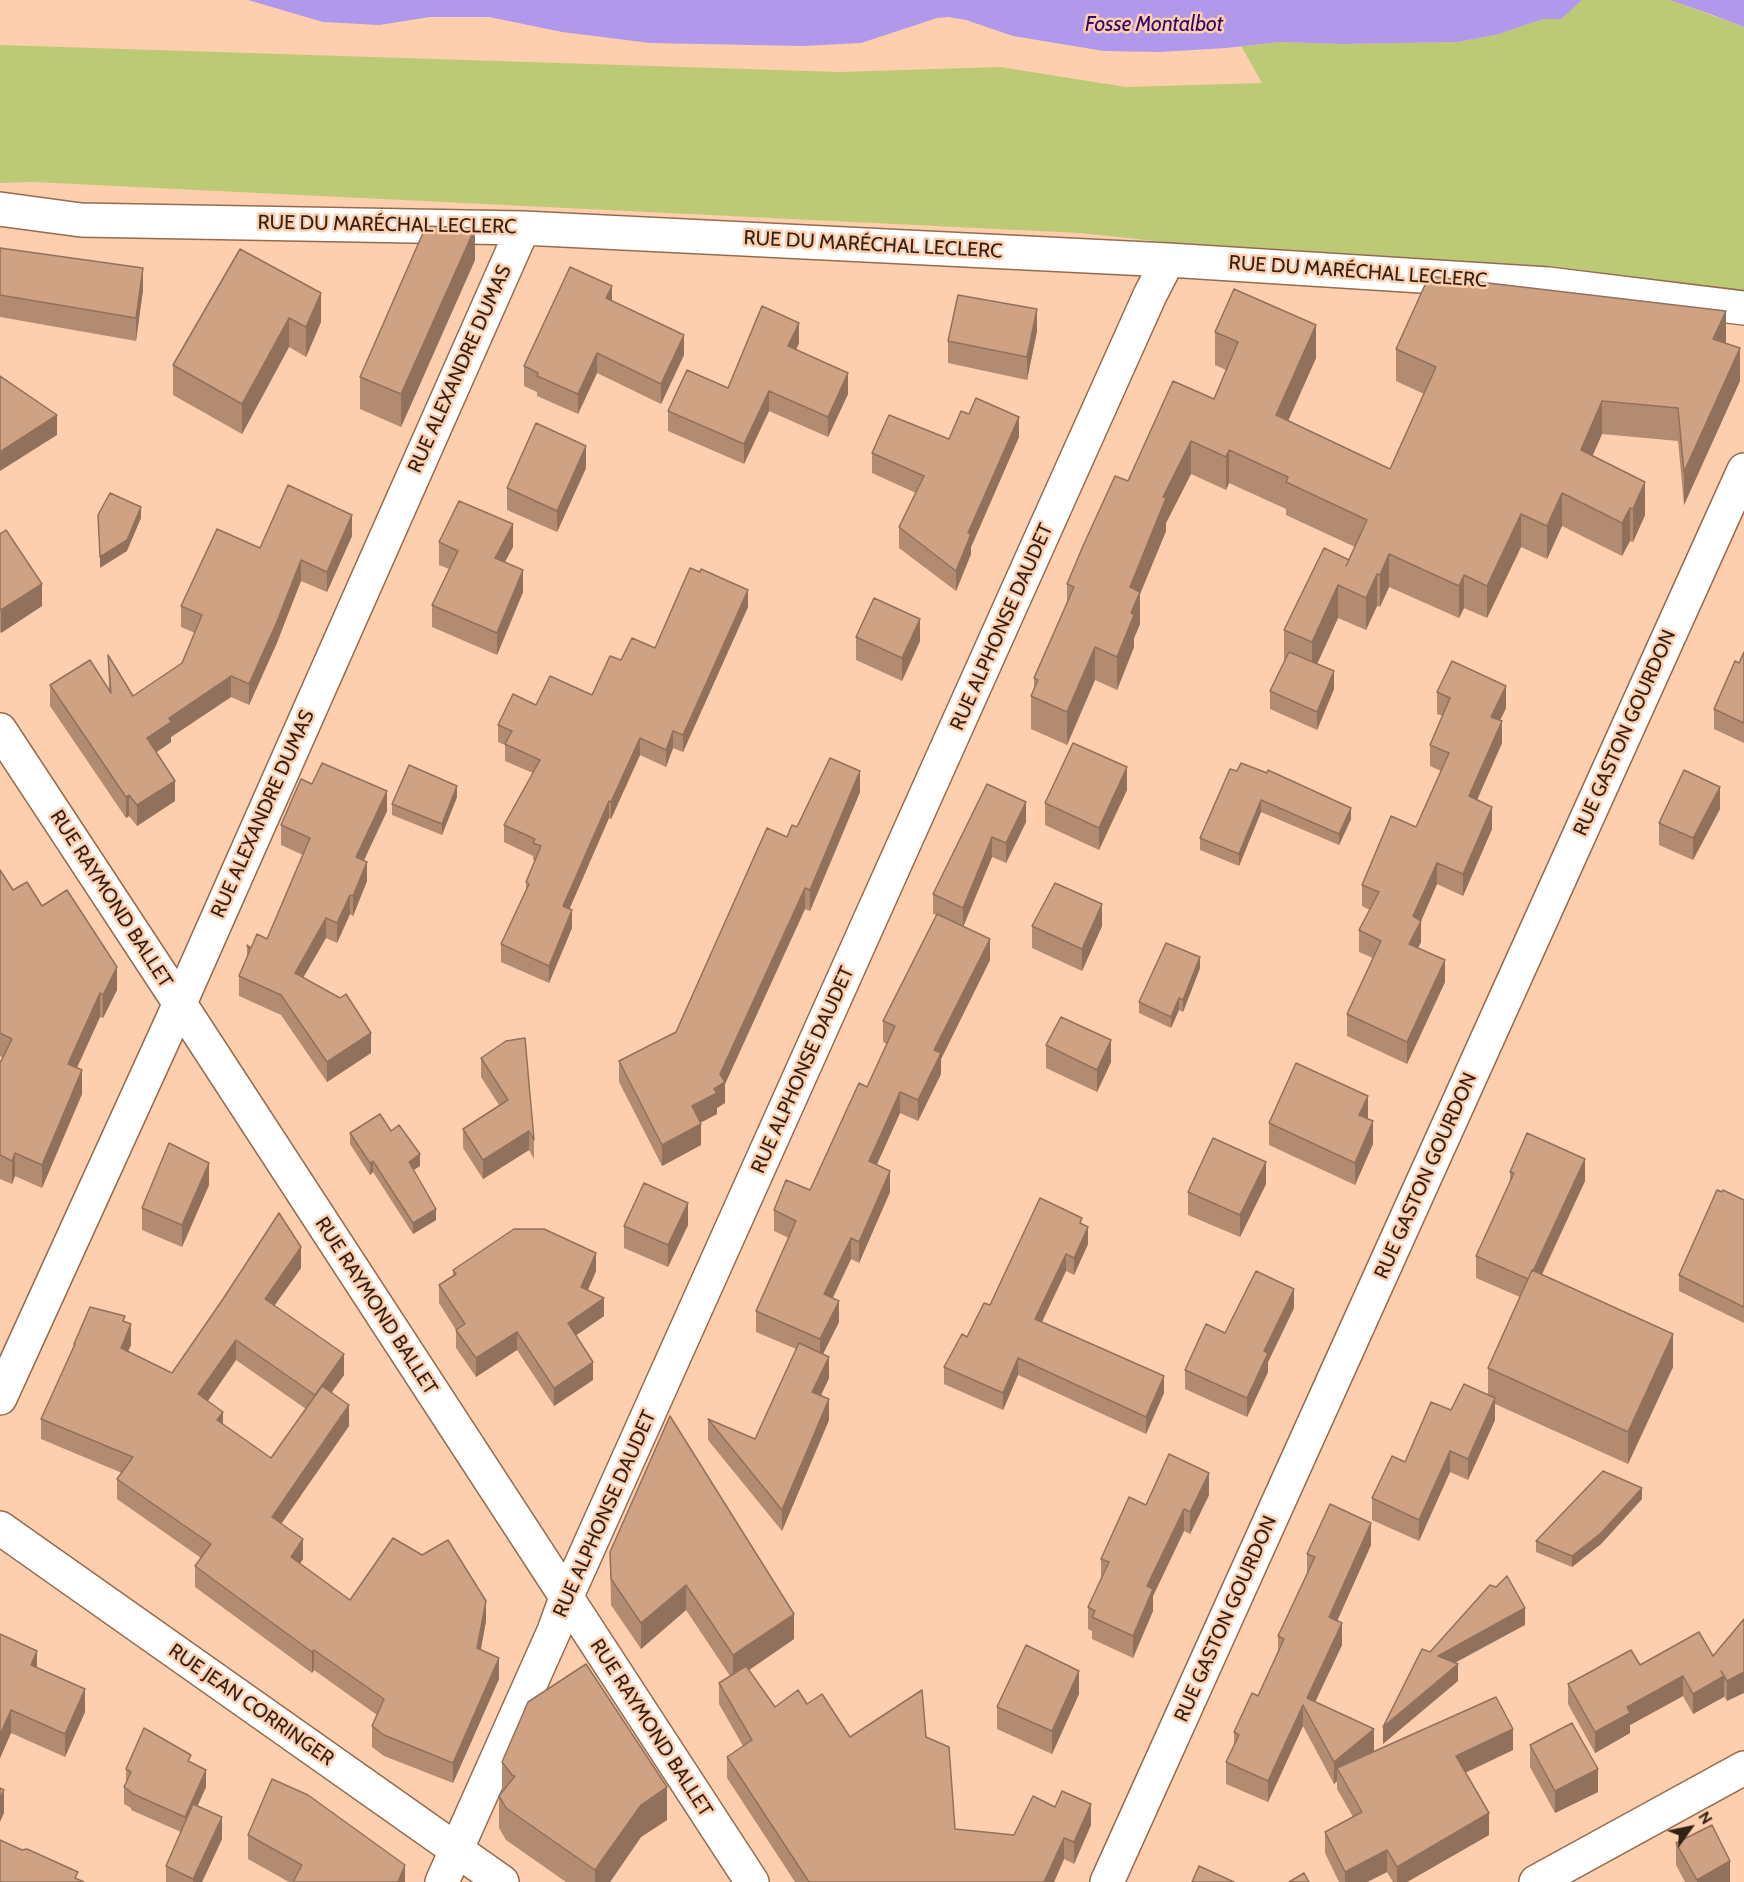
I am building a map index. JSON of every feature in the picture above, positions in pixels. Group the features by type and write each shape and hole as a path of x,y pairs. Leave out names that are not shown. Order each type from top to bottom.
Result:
{"street":[{"name":"RUE DU MARÉCHAL LECLERC","path":"0,209 81,220 523,228 1168,260 1548,284 1744,308"},
{"name":"RUE ALEXANDRE DUMAS","path":"0,1398 180,1003 523,228"},
{"name":"RUE ALPHONSE DAUDET","path":"442,1882 554,1631 566,1598 1150,295 1168,260"},
{"name":"RUE GASTON GOURDON","path":"1107,1882 1744,470"},
{"name":"RUE RAYMOND BALLET","path":"0,730 752,1882"},
{"name":"RUE JEAN CORRINGER","path":"0,1528 502,1882"},
{"path":"1536,1882 1744,1768"}],"green space":[{"path":"1582,0 1670,0 1744,27 1744,303 1079,233 33,182 0,183 0,45 839,72 1000,67 1126,87 1262,83 1241,46 1279,42 1343,44 1457,42 1496,35 1543,19 1560,19"}],"water":[{"name":"Fosse Montalbot","path":"248,0 1582,0 1561,19 1543,19 1496,35 1457,42 1343,44 1279,42 1159,52 1104,51 1013,36 966,20 949,17 937,18 861,43 803,46 650,43 562,32 489,17 430,17 379,25 323,22"},
{"path":"1670,0 1744,0 1744,27 1710,14"}],"building":[{"path":"426,226 475,228 401,394 360,377"},
{"path":"0,248 143,268 136,318 0,295"},
{"path":"240,249 321,293 306,327 289,318 242,404 173,365"},
{"path":"570,267 612,286 606,298 684,335 661,384 597,353 578,394 537,376 538,373 524,366"},
{"path":"1429,276 1726,311 1713,339 1740,348 1684,472 1678,408 1602,401 1581,450 1645,482 1633,509 1630,508 1622,523 1562,493 1547,526 1521,514 1487,586 1464,575 1459,586 1389,554 1366,598 1338,585 1312,642 1284,630 1324,548 1349,560 1367,520 1286,482 1288,477 1229,450 1226,457 1191,441 1163,497 1166,498 1130,587 1140,592 1131,613 1134,615 1117,657 1095,647 1067,712 1031,696 1038,680 1034,678 1074,587 1067,584 1083,546 1115,476 1128,481 1173,381 1214,399 1238,342 1215,332 1234,289 1316,325 1276,415 1390,469 1436,367 1396,349"},
{"path":"958,295 1037,309 1027,357 948,341"},
{"path":"762,306 799,323 788,346 848,373 828,417 769,391 744,444 668,411 687,370 728,388"},
{"path":"0,376 57,415 0,452"},
{"path":"976,398 1019,417 968,533 971,534 956,571 899,527 924,476 872,453 889,415 949,439 961,411 969,414"},
{"path":"536,423 586,446 557,511 507,488"},
{"path":"288,485 352,515 327,572 301,560 249,684 231,676 169,718 171,722 147,738 175,781 137,805 129,795 126,797 50,685 90,660 111,693 108,655 133,696 182,663 202,615 181,606 217,529 260,548"},
{"path":"110,493 141,507 127,540 100,557 98,515"},
{"path":"459,501 513,524 495,558 523,570 497,633 432,605 458,551 439,542"},
{"path":"6,530 42,584 1,610 0,534"},
{"path":"690,568 700,572 701,569 748,590 683,735 673,731 666,750 640,738 611,802 609,801 563,906 572,910 549,966 501,944 529,884 526,882 541,846 533,843 535,839 504,825 540,760 505,744 512,731 498,725 513,694 536,705 550,676 592,695 610,656 621,660 632,638 655,648"},
{"path":"874,598 920,619 902,658 856,637"},
{"path":"1289,652 1334,671 1317,712 1270,691"},
{"path":"1744,652 1744,723 1714,709 1735,661 1739,663"},
{"path":"1452,661 1506,686 1491,717 1502,721 1469,796 1492,807 1463,874 1437,863 1413,916 1421,921 1409,944 1445,960 1407,1042 1347,1014 1381,941 1359,930 1379,892 1362,885 1391,816 1416,827 1449,753 1430,745 1450,698 1437,692"},
{"path":"1073,743 1127,767 1099,828 1045,803"},
{"path":"830,758 860,771 810,890 805,888 720,1074 725,1082 714,1089 717,1093 692,1106 701,1124 662,1145 619,1061 676,1032 767,828 787,837 792,825 797,827"},
{"path":"322,763 387,791 356,857 367,862 353,896 350,895 337,923 326,918 295,973 340,998 346,994 371,1033 327,1062 281,995 239,976 250,950 247,945 251,948 257,934 267,939 310,838 281,825 301,779 312,784"},
{"path":"1241,763 1267,773 1268,770 1351,808 1339,834 1261,800 1239,854 1200,838 1230,769 1237,771"},
{"path":"409,765 457,786 442,824 392,804"},
{"path":"1684,770 1720,787 1693,838 1659,823"},
{"path":"987,784 1026,802 1006,843 992,837 963,908 933,894"},
{"path":"0,870 13,890 27,882 42,906 67,890 117,967 103,995 100,993 68,1064 82,1070 42,1165 15,1153 12,1161 0,1155 0,1063 12,1039 0,1033"},
{"path":"1055,883 1102,904 1082,949 1032,926"},
{"path":"937,914 990,939 934,1050 941,1053 918,1100 900,1092 869,1161 890,1171 859,1242 851,1238 824,1294 839,1301 820,1339 756,1311 796,1221 774,1210 786,1180 810,1190 859,1083 867,1087 895,1026 883,1021"},
{"path":"1166,943 1200,957 1183,1000 1179,998 1171,1017 1139,1002"},
{"path":"1061,1017 1111,1040 1097,1070 1046,1045"},
{"path":"525,1038 534,1140 529,1131 483,1160 463,1129 508,1100 481,1058 506,1041"},
{"path":"1296,1063 1368,1096 1359,1115 1373,1121 1355,1163 1269,1123"},
{"path":"380,1114 391,1131 399,1125 420,1154 409,1162 436,1209 413,1223 373,1161 370,1163 350,1133"},
{"path":"1527,1133 1585,1159 1528,1279 1476,1256 1514,1173 1510,1172"},
{"path":"1213,1138 1266,1162 1240,1215 1188,1192"},
{"path":"169,1143 209,1163 182,1225 142,1208"},
{"path":"644,1183 688,1203 668,1245 624,1226"},
{"path":"1717,1190 1722,1192 1723,1190 1744,1200 1744,1307 1679,1275"},
{"path":"1040,1198 1082,1218 1080,1223 1088,1227 1074,1258 1066,1254 1035,1319 1164,1376 1146,1417 1018,1358 1003,1393 944,1367 962,1334 967,1337 984,1303 990,1305"},
{"path":"279,1213 301,1247 265,1299 344,1354 315,1395 236,1340 198,1394 223,1412 217,1420 271,1458 322,1386 349,1405 272,1517 303,1539 291,1557 350,1600 393,1538 422,1555 448,1540 486,1601 477,1648 499,1658 453,1763 384,1735 372,1726 384,1699 314,1650 312,1652 195,1566 211,1544 117,1479 133,1457 41,1419 90,1307 125,1316 123,1321 131,1324 121,1348 172,1373"},
{"path":"514,1229 544,1229 596,1253 581,1287 604,1298 568,1323 593,1362 554,1388 517,1332 476,1358 456,1330 465,1324 439,1285 456,1274 453,1270"},
{"path":"1532,1270 1673,1334 1628,1432 1488,1368"},
{"path":"1256,1271 1294,1289 1264,1351 1268,1353 1247,1398 1185,1370 1206,1324 1225,1333"},
{"path":"799,1343 829,1357 812,1392 829,1399 782,1510 708,1419 755,1439"},
{"path":"1464,1384 1495,1398 1468,1459 1450,1451 1419,1520 1372,1498 1392,1456 1405,1462 1431,1402 1451,1410"},
{"path":"670,1416 794,1614 733,1655 686,1585 641,1623 611,1579 610,1552"},
{"path":"1169,1454 1209,1473 1190,1512 1184,1509 1147,1586 1153,1589 1133,1636 1092,1617 1095,1611 1088,1607 1109,1562 1101,1559 1129,1497 1146,1505"},
{"path":"1603,1471 1642,1488 1601,1533 1572,1556 1536,1541"},
{"path":"1330,1504 1371,1523 1329,1617 1342,1623 1307,1698 1374,1729 1334,1762 1303,1705 1268,1781 1226,1762 1239,1735 1234,1732 1252,1693 1258,1696 1284,1639 1278,1636 1315,1557 1307,1554"},
{"path":"1507,1576 1525,1608 1438,1656 1458,1664 1383,1727 1422,1649 1430,1652 1490,1585 1496,1587"},
{"path":"1744,1619 1744,1672 1727,1681 1724,1676 1693,1694 1683,1676 1627,1707 1630,1713 1595,1732 1568,1684 1631,1650 1640,1665 1699,1632 1713,1656"},
{"path":"0,1634 37,1651 31,1665 85,1689 65,1734 11,1710 0,1735"},
{"path":"1026,1645 1079,1671 1052,1731 997,1707"},
{"path":"586,1664 667,1787 641,1805 595,1870 506,1808 499,1796 515,1776 502,1762 528,1702"},
{"path":"746,1666 775,1707 798,1690 807,1704 822,1694 850,1737 922,1690 926,1737 949,1747 955,1829 1014,1835 1033,1796 1055,1807 1062,1791 1091,1804 1074,1842 1064,1838 1044,1882 809,1882 727,1757 752,1740 719,1683"},
{"path":"1496,1697 1513,1729 1456,1756 1489,1813 1397,1867 1387,1850 1345,1872 1325,1832 1362,1812 1337,1768"},
{"path":"1572,1723 1598,1769 1555,1791 1530,1745"},
{"path":"144,1728 191,1755 188,1761 206,1770 185,1817 131,1793 124,1787 131,1772 126,1769"},
{"path":"272,1779 308,1795 405,1865 398,1882 293,1882 302,1865 248,1835"},
{"path":"193,1804 222,1817 193,1879 166,1866"},
{"path":"1712,1825 1730,1861 1697,1880 1676,1843"},
{"path":"0,1840 22,1850 27,1849 78,1872 75,1878 84,1882 0,1882"},
{"path":"1199,1866 1234,1882 1192,1882"},
{"path":"1304,1873 1309,1882 1289,1882"}]}
